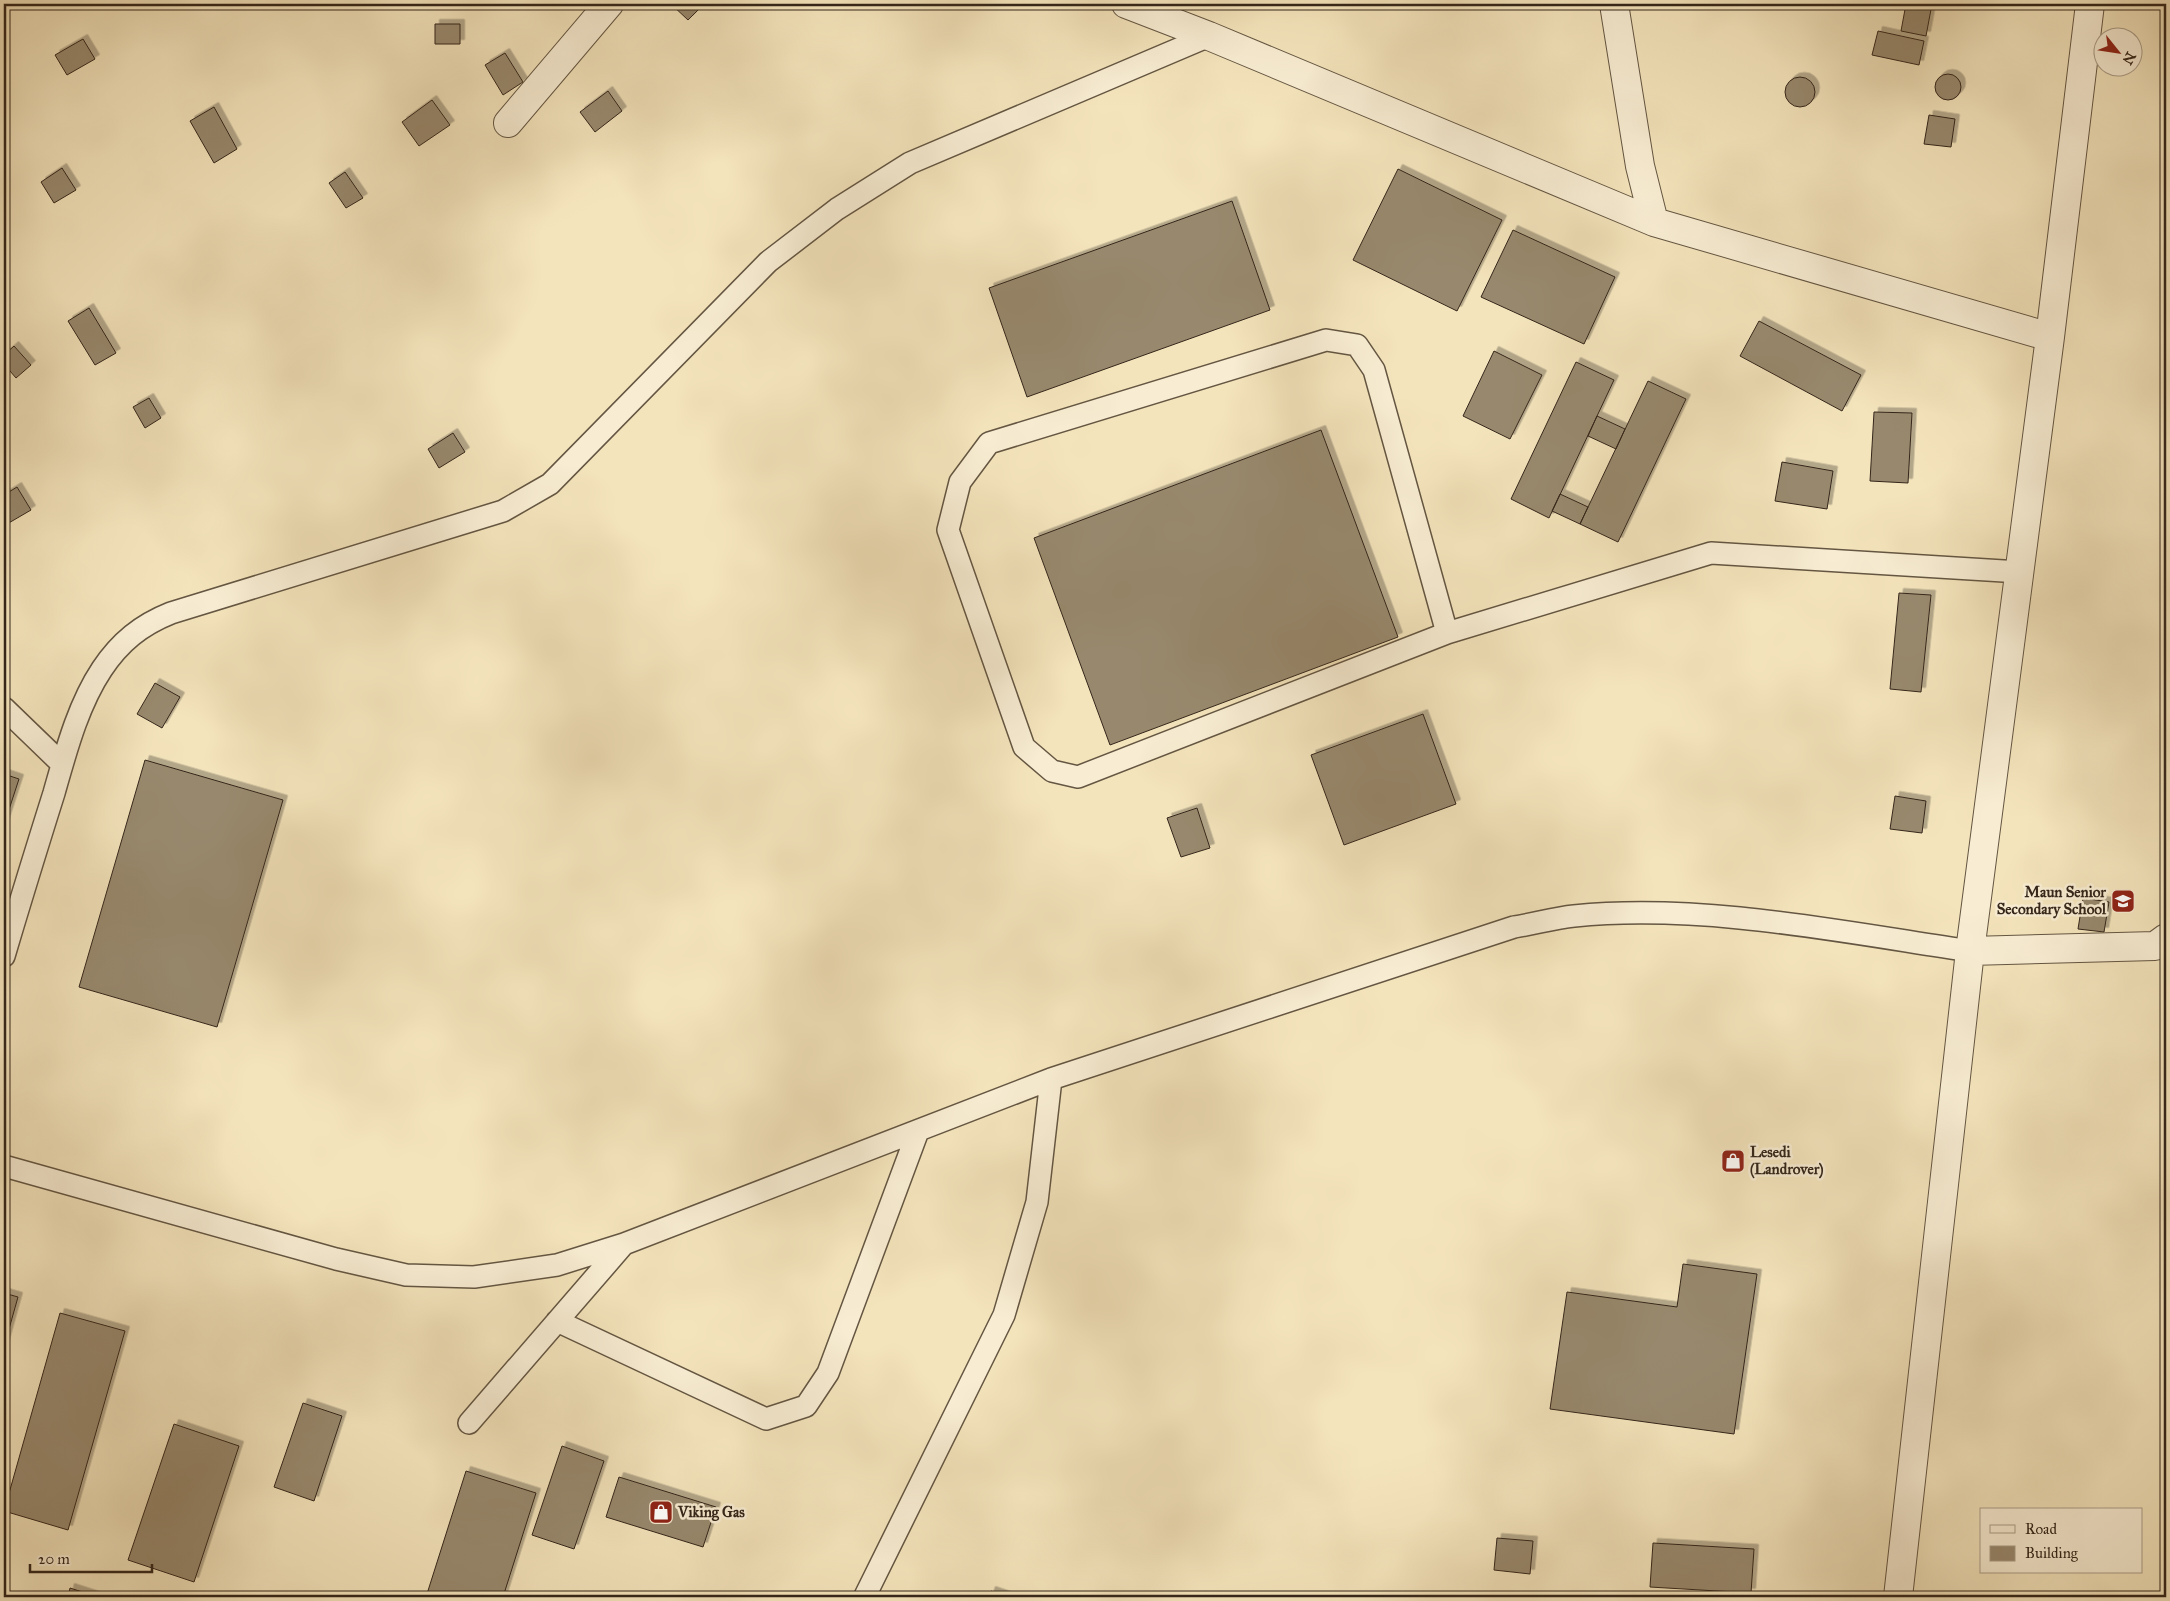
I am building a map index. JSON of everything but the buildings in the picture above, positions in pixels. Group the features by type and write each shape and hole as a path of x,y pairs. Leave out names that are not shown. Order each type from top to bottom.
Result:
{"street":[{"path":"508,123 608,4"},
{"path":"1126,4 1209,36 1654,222 2050,337"},
{"path":"1614,4 1640,166 1654,222"},
{"path":"1898,1597 1970,951 2050,337 2090,4"},
{"path":"1970,951 2154,946 2166,938"}],"lane":[{"path":"4,956 62,764 86,696 102,668 123,642 148,622 171,613 503,511 550,484 768,262 837,209 910,163 1209,36"},
{"path":"1447,634 1374,370 1357,345 1326,340 989,443 960,482 948,530 1024,747 1052,771 1078,778 1447,634 1712,553 2020,572"},
{"path":"4,708 62,764"},
{"path":"4,1166 336,1259 406,1275 474,1277 557,1265 624,1244 1051,1079 1514,927 1573,916 1647,913 1726,918 1809,927 1970,951"},
{"path":"865,1596 1004,1315 1038,1202 1051,1079"},
{"path":"557,1321 766,1418 806,1406 828,1373 918,1131"},
{"path":"470,1423 624,1244"}],"place":[{"name":"Maun Senior Secondary School","path":"2123,901"},
{"name":"Lesedi (Landrover)","path":"1733,1161"},
{"name":"Viking Gas","path":"661,1512"}]}
